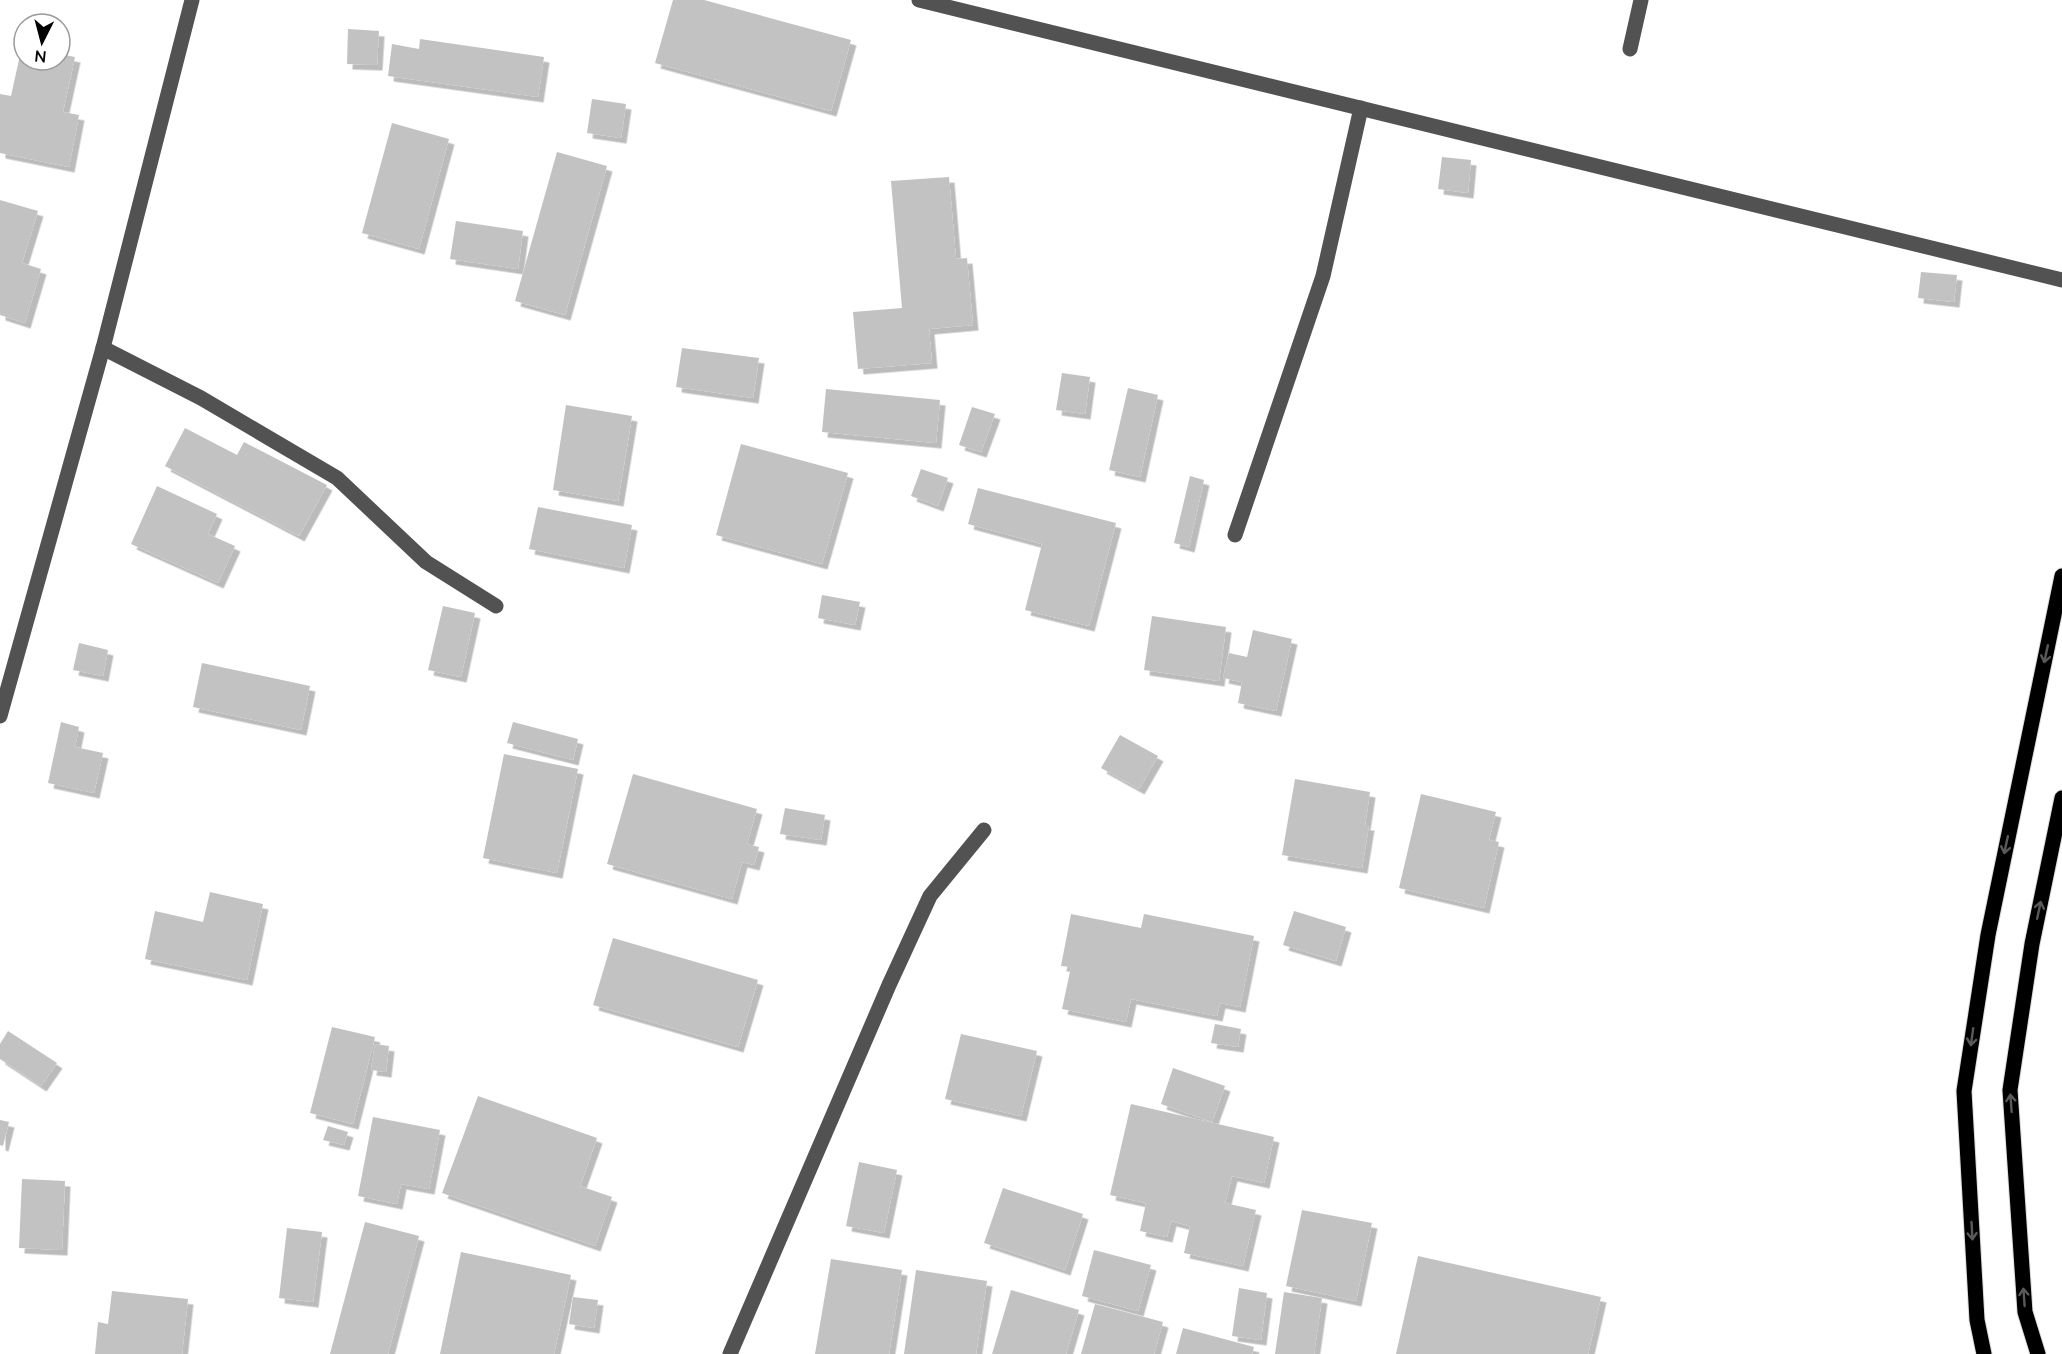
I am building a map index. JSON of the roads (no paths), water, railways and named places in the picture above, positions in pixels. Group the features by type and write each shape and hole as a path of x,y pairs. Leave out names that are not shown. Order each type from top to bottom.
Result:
{"main road":[{"path":"1984,1354 1977,1320 1964,1090 1988,935 2062,576"},
{"path":"2038,1354 2025,1311 2010,1090 2032,944 2062,798"}],"street":[{"path":"0,716 103,348 192,0"},
{"path":"919,0 2062,280"},
{"path":"1630,49 1641,0"},
{"path":"1235,535 1323,276 1361,108"},
{"path":"103,348 201,399 337,478 426,562 496,606"},
{"path":"730,1354 889,985 930,896 984,830"}]}
